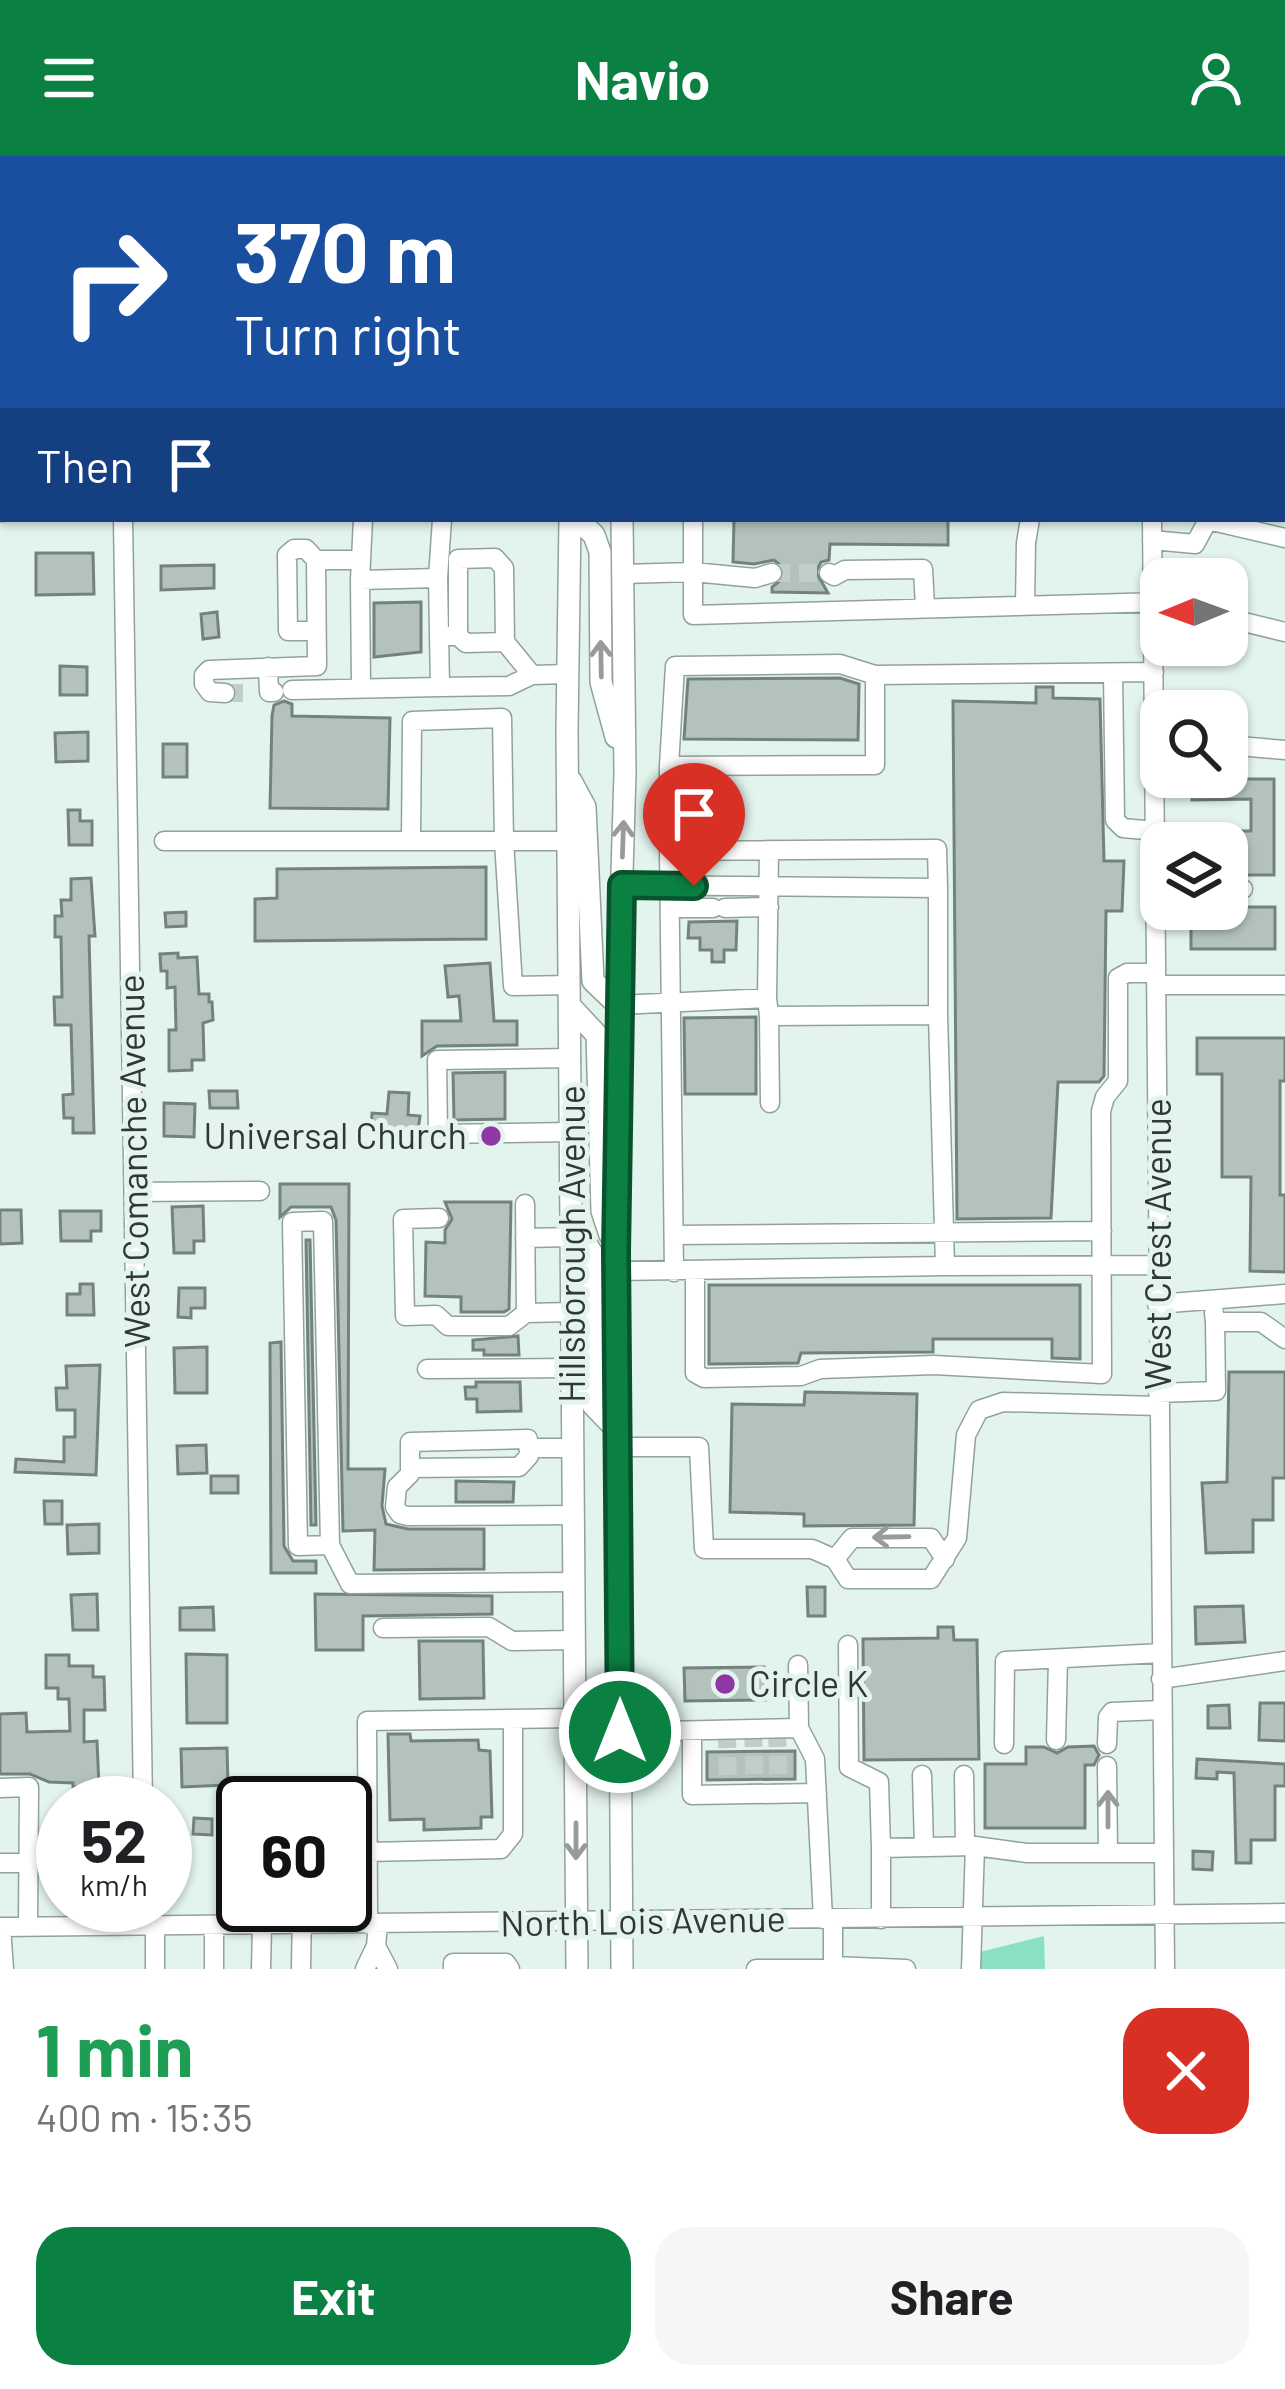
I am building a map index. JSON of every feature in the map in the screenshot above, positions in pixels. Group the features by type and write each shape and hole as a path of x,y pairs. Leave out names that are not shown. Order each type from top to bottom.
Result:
{"main road":[{"name":"Hillsborough Avenue","path":"573,522 568,841 577,1969"},
{"path":"577,522 594,535 600,552 602,682 626,773"},
{"path":"622,522 626,773 617,1005 616,1262 622,1969"},
{"path":"568,776 585,807 593,980 617,1005"},
{"path":"570,996 597,1035 602,1211 616,1262"},
{"path":"572,1228 593,1256 593,1405 618,1439"}],"street":[{"name":"West Comanche Avenue","path":"123,522 143,1776"},
{"path":"362,687 363,522"},
{"path":"440,687 449,636 442,522"},
{"path":"693,522 693,615 1140,601"},
{"path":"1025,604 1030,522"},
{"name":"West Crest Avenue","path":"1152,522 1153,558"},
{"path":"1152,540 1196,544 1207,522"},
{"path":"1217,522 1285,538"},
{"path":"316,623 288,616 289,551 306,549 316,560 445,589"},
{"path":"445,589 458,559 500,562 504,568 505,642 532,675"},
{"path":"316,560 317,688"},
{"path":"834,576 923,569 925,608"},
{"path":"623,574 693,572 766,579"},
{"path":"1248,623 1285,632"},
{"path":"449,636 466,643 505,642"},
{"path":"674,1272 669,766 676,666 840,664 874,675 1154,673"},
{"path":"225,693 210,692 204,684 209,670 317,666"},
{"name":"West Crest Avenue","path":"1154,666 1154,690"},
{"path":"268,668 271,692 509,686 532,675 568,674"},
{"path":"1113,673 1115,820 1123,828 1140,830"},
{"path":"669,766 875,765 874,675"},
{"path":"411,841 412,721 502,718 513,986 570,996"},
{"path":"1248,747 1285,750"},
{"path":"164,841 568,841"},
{"path":"669,851 937,849 945,1266"},
{"path":"769,850 770,1103"},
{"path":"622,885 938,888"},
{"path":"671,908 769,908"},
{"name":"West Crest Avenue","path":"1157,930 1165,1969"},
{"path":"695,1272 695,1373 704,1378 934,1365 1102,1374 1101,1111 1118,1081 1118,978 1126,973 1156,979 1285,985"},
{"path":"617,1005 672,1001 938,1015"},
{"path":"571,1058 437,1060 438,1134 571,1132"},
{"path":"134,1192 260,1191"},
{"path":"525,1204 526,1313"},
{"path":"439,1218 403,1219 405,1316 436,1315 448,1326 509,1326 526,1313 572,1312"},
{"path":"330,1545 298,1546 292,1222 323,1221 330,1545 350,1584 574,1582"},
{"path":"525,1238 572,1228"},
{"path":"674,1235 1102,1232"},
{"path":"616,1262 674,1272 1157,1265"},
{"path":"1157,1304 1285,1294"},
{"path":"618,1439 699,1447 704,1549 812,1549 835,1559 848,1580 931,1580 957,1538 967,1435 979,1410 1003,1402 1158,1399 1216,1391 1214,1299"},
{"path":"1215,1322 1261,1322 1285,1339"},
{"path":"427,1369 573,1367"},
{"path":"573,1448 529,1448 529,1439 410,1442 410,1474 393,1496 400,1514 574,1515"},
{"path":"835,1559 852,1538 912,1537 931,1538 946,1559"},
{"path":"383,1628 489,1627 512,1641 574,1640"},
{"path":"848,1645 849,1767"},
{"path":"1004,1744 1004,1661 1162,1653"},
{"path":"1056,1741 1058,1660"},
{"path":"1161,1679 1285,1661"},
{"path":"798,1666 799,1728 815,1759 832,1968"},
{"path":"1108,1744 1112,1712 1162,1710"},
{"path":"367,1776 367,1721 575,1718"},
{"path":"372,1852 501,1849 509,1844 514,1834 514,1719"},
{"path":"620,1732 799,1728"},
{"path":"692,1731 692,1795 817,1793"},
{"path":"815,1759 837,1760 879,1782 880,1918"},
{"path":"1107,1766 1108,1853"},
{"path":"922,1775 924,1847"},
{"path":"964,1775 975,1902 970,1917 970,1969"},
{"path":"0,1788 29,1787 28,1926"},
{"path":"881,1848 1164,1852"},
{"path":"0,1864 26,1863"},
{"path":"372,1910 376,1946 388,1969"},
{"name":"North Lois Avenue","path":"373,1924 1285,1913"},
{"path":"459,1923 456,1966 508,1966"},
{"name":"North Lois Avenue","path":"192,1925 214,1925"},
{"path":"214,1925 214,1969"},
{"name":"North Lois Avenue","path":"1,1927 36,1926"},
{"path":"1,1927 4,1969"},
{"path":"151,1932 155,1969"},
{"path":"261,1969 262,1932"},
{"path":"302,1932 302,1969"},
{"path":"365,1969 376,1946"},
{"path":"756,1969 907,1969"}],"green space":[{"path":"1044,1936 1045,1969 981,1969 980,1952"}],"building":[{"path":"734,522 948,522 948,545 830,544 829,560 821,562 816,572 828,593 772,592 785,577 784,568 774,560 733,562"},
{"path":"36,553 93,553 94,594 36,595"},
{"path":"214,565 214,588 161,590 161,566"},
{"path":"421,602 421,652 374,657 374,603"},
{"path":"217,612 219,637 203,639 201,614"},
{"path":"60,666 87,667 87,695 60,695"},
{"path":"840,678 859,684 858,740 684,739 688,679"},
{"path":"1036,687 1053,687 1053,698 1100,699 1104,861 1124,861 1122,911 1106,911 1104,1076 1099,1082 1058,1082 1051,1218 957,1219 953,701 1036,703"},
{"path":"292,704 292,716 390,718 388,809 270,808 272,716 274,705"},
{"path":"88,732 88,761 56,762 55,733"},
{"path":"163,744 187,744 187,777 163,777"},
{"path":"1248,779 1274,779 1274,875 1248,875 1251,799 1192,800 1248,798"},
{"path":"68,810 80,810 80,821 92,821 92,845 69,845"},
{"path":"486,867 486,939 255,941 255,899 277,898 277,869"},
{"path":"91,878 94,1133 73,1133 73,1118 64,1118 63,1095 73,1094 71,1025 55,1025 54,997 62,997 61,937 55,937 55,916 62,916 61,900 71,900 71,879"},
{"path":"1248,907 1275,907 1275,949 1191,949 1191,930 1248,930"},
{"path":"186,912 186,926 166,927 165,913"},
{"path":"737,921 736,950 724,950 724,962 712,962 712,950 700,950 700,938 688,938 689,922"},
{"path":"178,953 178,958 197,957 199,994 209,994 213,1020 203,1023 204,1060 192,1060 192,1070 169,1071 169,1030 176,1030 175,987 167,988 160,954"},
{"path":"490,963 494,1021 517,1021 517,1045 437,1046 422,1056 422,1021 461,1021 459,996 448,997 445,966"},
{"path":"756,1017 756,1094 685,1094 684,1018"},
{"path":"1197,1038 1285,1038 1285,1081 1280,1081 1280,1195 1285,1195 1285,1272 1250,1271 1251,1177 1222,1177 1222,1074 1197,1074"},
{"path":"505,1072 505,1119 454,1120 453,1073"},
{"path":"209,1091 237,1091 238,1108 210,1108"},
{"path":"389,1092 409,1093 408,1115 420,1116 418,1131 371,1128 372,1113 387,1114"},
{"path":"164,1103 195,1104 194,1137 164,1136"},
{"path":"280,1184 349,1184 348,1469 385,1469 382,1506 386,1524 408,1529 484,1529 484,1569 374,1570 375,1530 343,1531 336,1220 331,1207 291,1207 280,1217"},
{"path":"445,1202 511,1202 509,1309 504,1312 461,1312 461,1297 425,1296 426,1242 445,1243 445,1230 452,1219"},
{"path":"203,1206 204,1241 194,1241 194,1253 174,1253 172,1207"},
{"path":"0,1210 21,1210 22,1243 0,1244"},
{"path":"60,1211 101,1211 101,1231 91,1231 91,1241 61,1241"},
{"path":"306,1240 310,1240 316,1525 311,1525"},
{"path":"80,1284 93,1284 94,1315 67,1315 67,1294 80,1294"},
{"path":"709,1285 1080,1285 1080,1359 1052,1358 1052,1339 933,1339 933,1352 801,1353 798,1363 709,1364"},
{"path":"179,1288 205,1288 205,1308 191,1308 191,1318 178,1317"},
{"path":"518,1336 519,1355 484,1355 484,1350 473,1350 473,1340"},
{"path":"281,1342 284,1546 293,1561 316,1561 316,1573 271,1573 270,1343"},
{"path":"207,1347 207,1393 175,1393 174,1348"},
{"path":"100,1365 96,1475 15,1472 16,1459 64,1462 64,1437 75,1437 75,1410 57,1410 56,1388 67,1388 66,1366"},
{"path":"1229,1372 1285,1372 1285,1478 1273,1478 1273,1520 1253,1520 1253,1552 1206,1553 1202,1483 1227,1482"},
{"path":"476,1382 520,1382 521,1411 477,1412 477,1399 466,1399 465,1387 476,1387"},
{"path":"805,1392 917,1394 914,1525 804,1526 804,1514 730,1512 732,1404 804,1405"},
{"path":"206,1445 207,1473 178,1474 177,1446"},
{"path":"211,1476 238,1476 238,1493 211,1493"},
{"path":"456,1481 514,1482 513,1502 456,1502"},
{"path":"44,1501 62,1501 62,1524 45,1524"},
{"path":"99,1524 99,1553 68,1554 67,1525"},
{"path":"807,1587 825,1587 825,1616 808,1616"},
{"path":"97,1594 98,1630 73,1630 71,1595"},
{"path":"315,1594 492,1596 492,1614 363,1616 363,1650 316,1650"},
{"path":"1243,1606 1245,1642 1196,1644 1195,1607"},
{"path":"213,1607 214,1630 180,1630 180,1608"},
{"path":"938,1627 953,1627 954,1640 977,1640 979,1759 864,1760 863,1639 938,1638"},
{"path":"419,1641 483,1641 484,1698 420,1699"},
{"path":"186,1654 227,1655 227,1723 187,1723"},
{"path":"46,1655 69,1655 69,1666 93,1666 93,1677 104,1677 105,1710 84,1710 84,1742 97,1741 99,1776 0,1774 0,1714 26,1713 27,1732 70,1731 69,1699 58,1699 58,1688 46,1688"},
{"name":"Circle K","path":"764,1667 765,1700 685,1701 684,1668"},
{"path":"1260,1703 1285,1703 1285,1741 1259,1740"},
{"path":"1229,1705 1230,1728 1208,1728 1208,1706"},
{"path":"388,1734 410,1734 411,1741 478,1740 479,1750 490,1751 492,1817 481,1817 481,1828 424,1830 424,1819 390,1820"},
{"path":"1094,1746 1099,1755 1094,1765 1085,1765 1085,1828 985,1828 985,1764 1026,1764 1026,1747 1057,1753 1068,1747"},
{"path":"227,1748 228,1776 216,1776 216,1786 192,1787 192,1776 182,1776 181,1749"},
{"name":"Circle K","path":"795,1751 795,1779 707,1780 707,1752"},
{"path":"1197,1759 1285,1764 1285,1786 1275,1786 1275,1840 1251,1840 1251,1863 1236,1863 1234,1773 1217,1772 1217,1779 1196,1778"},
{"path":"194,1818 212,1819 212,1835 193,1834"},
{"path":"1193,1851 1213,1852 1212,1870 1193,1869"}],"tunnel":[{"path":"772,573 829,573"},
{"path":"225,693 251,693"},
{"path":"753,1729 755,1794"},
{"path":"777,1729 779,1794"},
{"path":"727,1730 728,1795"}],"place":[{"name":"Universal Church","path":"491,1136"},
{"name":"Circle K","path":"725,1684"}],"route":[{"path":"620,1732 616,1252 622,885 694,886"}]}
